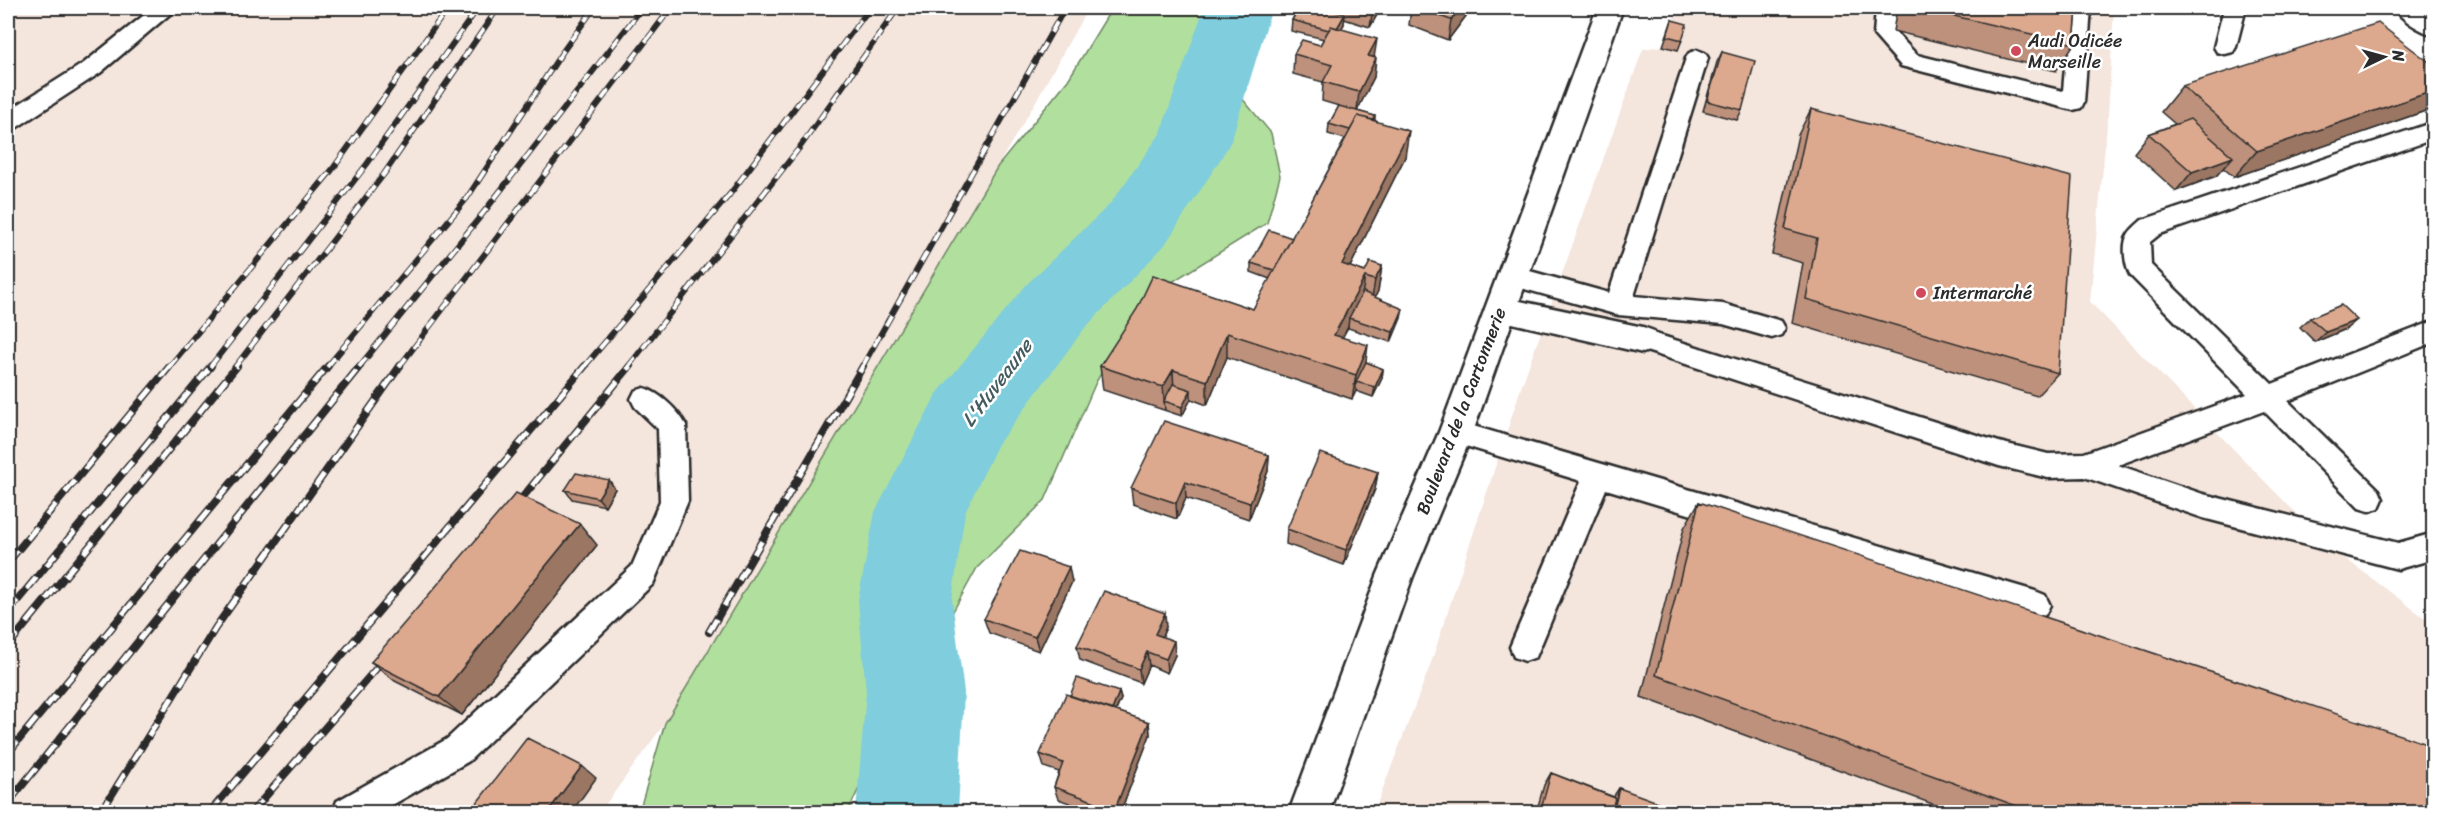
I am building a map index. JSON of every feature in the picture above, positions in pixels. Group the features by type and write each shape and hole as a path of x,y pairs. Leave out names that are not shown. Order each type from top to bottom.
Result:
{"main road":[{"name":"Boulevard de la Cartonnerie","path":"1309,813 1395,576 1456,432 1610,8"},
{"path":"1501,309 1643,340"}],"lane":[{"path":"8,122 92,68 166,8"},
{"path":"1887,8 1885,35 1909,61 2073,102 2080,8"},
{"path":"2225,47 2235,8"},
{"path":"2406,8 2433,28"},
{"path":"1618,305 1696,58"},
{"path":"2369,499 2139,268 2138,239 2151,228 2433,130"},
{"path":"1512,276 1618,305 1723,314 1772,328"},
{"path":"1643,340 1999,454 2048,466 2084,465 2206,422 2266,396 2433,332"},
{"path":"349,813 459,750 643,575 674,501 672,426 644,399"},
{"path":"1456,432 2036,605"},
{"path":"2084,465 2203,506 2398,556 2433,546"},
{"path":"1525,647 1598,474"}],"shaded area":[{"path":"8,8 1088,8 1032,108 665,723 600,812 8,812"},
{"path":"1678,8 2114,8 2108,115 2090,302 2327,545 2433,624 2433,812 1374,812 1430,666 1522,385 1643,49 1663,46"}],"green space":[{"path":"1112,8 1262,8 1259,12 1241,97 1271,133 1280,176 1267,223 1146,298 1096,382 1045,500 977,568 876,751 848,812 639,812 665,723 998,166 1068,80"}],"building":[{"path":"1299,8 1321,8 1345,14 1337,28 1331,26 1329,30 1292,20"},
{"path":"1417,8 1461,8 1451,20"},
{"path":"1920,8 2077,8 2074,44"},
{"path":"1672,20 1687,24 1682,40 1667,36"},
{"path":"2378,23 2433,65 2433,91 2257,151 2182,86"},
{"path":"1331,26 1377,39 1368,56 1376,58 1359,92 1323,82 1332,65 1294,54 1302,40 1320,45"},
{"path":"1722,52 1755,61 1742,110 1707,101"},
{"path":"1339,106 1375,116 1373,120 1358,116 1350,130 1329,124"},
{"name":"Intermarché","path":"1811,109 2072,177 2058,373 1806,299 1817,238 1785,229"},
{"path":"1358,116 1409,131 1342,264 1365,272 1370,262 1382,266 1375,280 1365,277 1334,335 1368,345 1356,375 1227,333 1207,381 1173,370 1163,387 1100,366 1137,309 1153,275 1253,309"},
{"path":"2190,119 2233,157 2192,172 2149,134"},
{"path":"1269,230 1292,238 1274,270 1251,263"},
{"path":"1363,292 1403,309 1393,332 1349,318"},
{"path":"2341,305 2357,320 2326,332 2310,318"},
{"path":"1366,362 1383,369 1375,387 1356,382"},
{"path":"1173,384 1191,390 1182,407 1164,401"},
{"path":"1164,421 1269,455 1250,503 1185,482 1176,503 1131,488"},
{"path":"1320,453 1378,472 1346,550 1287,529"},
{"path":"576,473 609,480 598,498 565,490"},
{"path":"516,493 580,524 439,697 371,662"},
{"path":"1699,502 2433,746 2433,813 2036,813 1656,675"},
{"path":"1020,551 1069,567 1035,637 984,619"},
{"path":"1104,591 1165,613 1155,634 1174,641 1166,659 1147,652 1139,669 1077,646"},
{"path":"1077,678 1119,692 1112,710 1070,696"},
{"path":"1066,694 1149,722 1115,809 1054,787 1063,763 1040,754"},
{"path":"527,738 582,766 547,813 469,813"},
{"path":"1551,773 1615,798 1611,813 1540,813"},
{"path":"1619,788 1663,804 1661,813 1613,813"}],"waterway":[{"name":"L'Huveaune","path":"907,812 915,692 905,600 920,512 966,420 1055,307 1137,225 1194,141 1238,8"}],"railway":[{"path":"169,367 332,170 448,8"},
{"path":"210,367 367,164 478,8"},
{"path":"235,367 384,174 498,8"},
{"path":"327,367 467,198 561,54 594,8"},
{"path":"359,367 484,212 642,8"},
{"path":"399,367 671,8"},
{"path":"584,367 730,194 870,8"},
{"path":"628,367 800,147 898,8"},
{"path":"862,367 1065,8"},
{"path":"8,562 170,366"},
{"path":"8,612 211,366"},
{"path":"8,646 237,366"},
{"path":"8,753 328,366"},
{"path":"8,803 360,366"},
{"path":"101,812 216,627 400,366"},
{"path":"210,812 585,366"},
{"path":"513,509 630,366"},
{"path":"709,632 863,366"},
{"path":"252,812 388,655"}],"place":[{"name":"Audi Odicée Marseille","path":"2016,51"},
{"name":"Intermarché","path":"1921,293"}]}
